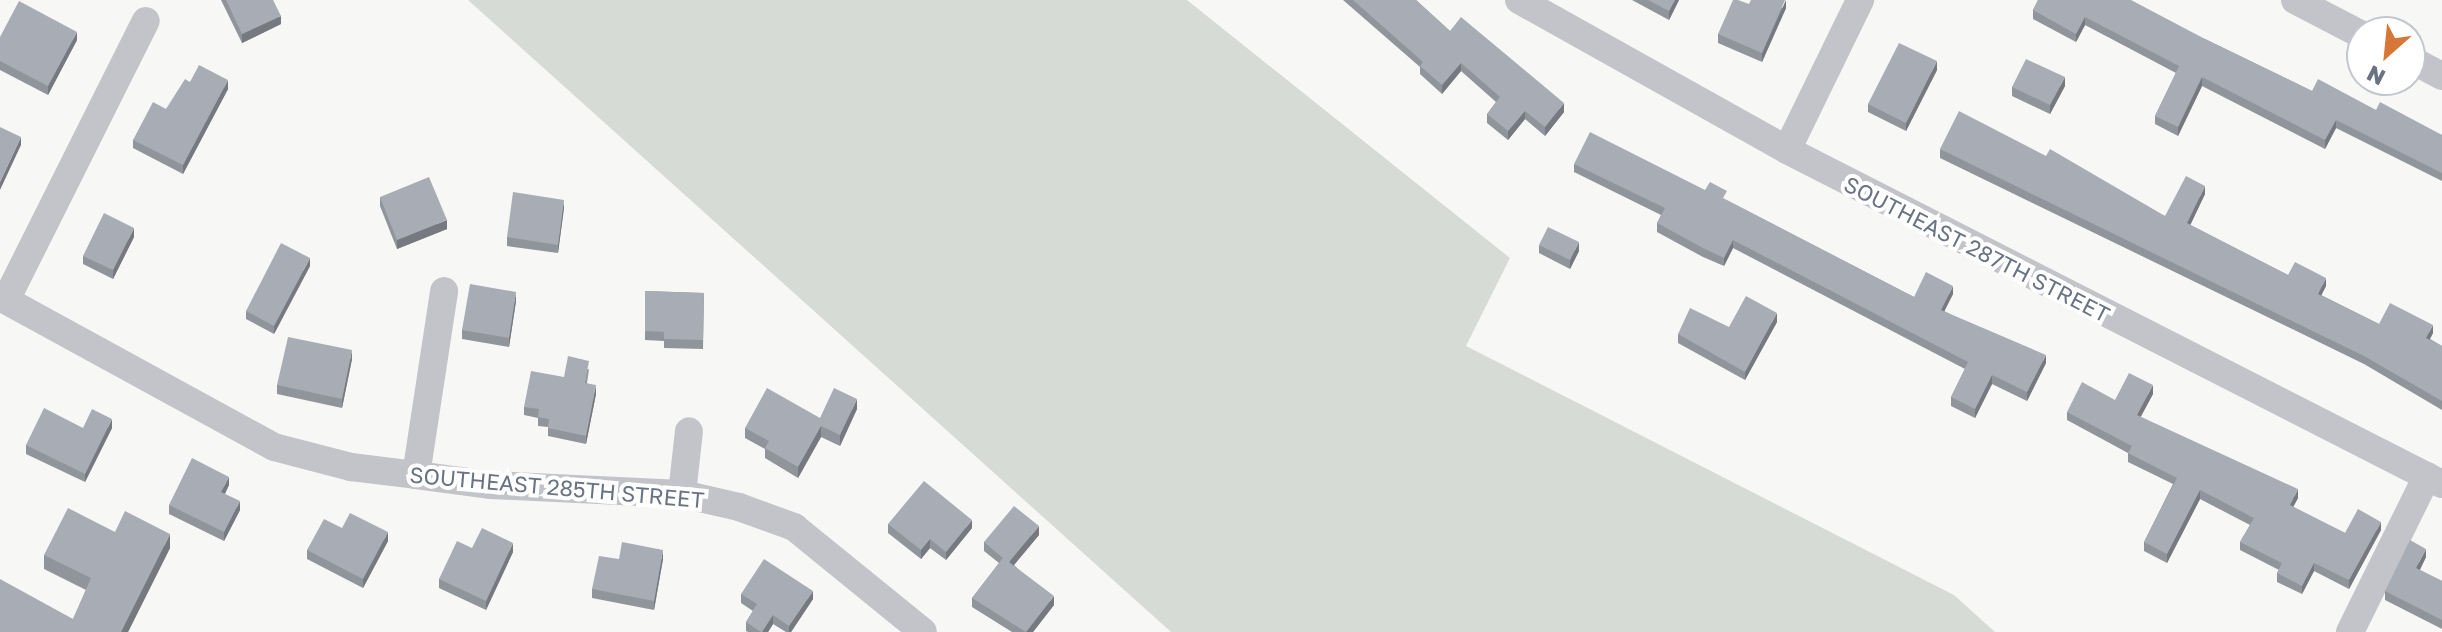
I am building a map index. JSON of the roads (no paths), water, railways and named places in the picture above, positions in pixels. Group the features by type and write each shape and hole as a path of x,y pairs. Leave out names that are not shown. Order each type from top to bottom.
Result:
{"street":[{"name":"SOUTHEAST 287TH STREET","path":"1519,0 1787,150 2434,480"},
{"path":"1787,150 1860,0"},
{"path":"2295,0 2346,27"},
{"path":"3,298 146,21"},
{"path":"416,475 444,291"},
{"name":"SOUTHEAST 285TH STREET","path":"3,298 274,447 416,475 491,485 682,494 794,527 923,632"},
{"path":"682,494 689,431"},
{"path":"2350,632 2434,480"}]}
